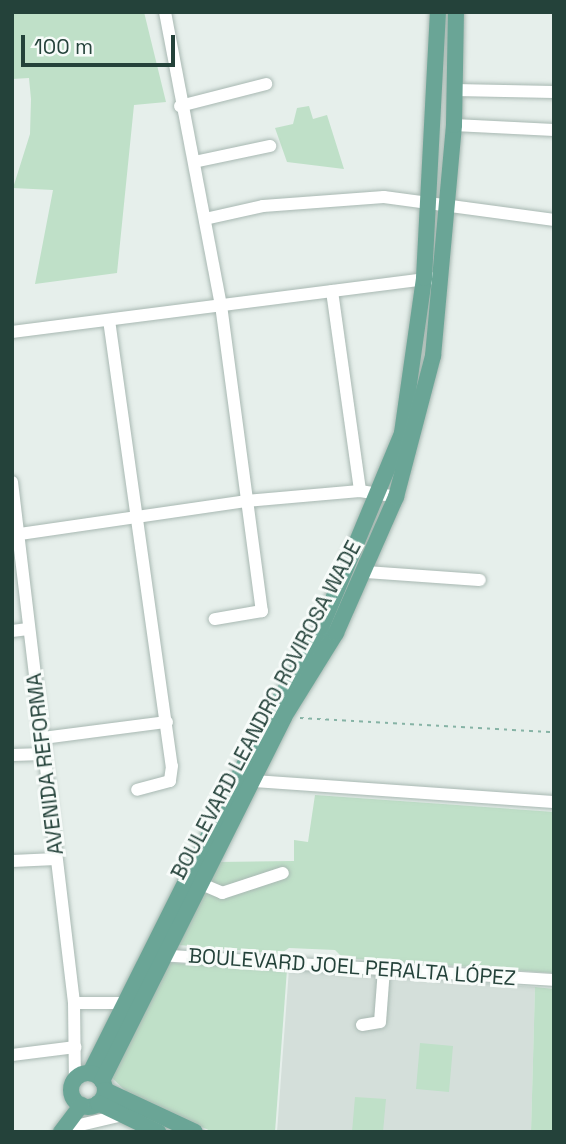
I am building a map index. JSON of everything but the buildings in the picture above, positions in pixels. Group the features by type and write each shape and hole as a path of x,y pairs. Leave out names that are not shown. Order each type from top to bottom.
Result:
{"main road":[{"name":"BOULEVARD LEANDRO ROVIROSA WADE","path":"94,1085 263,729 365,572 396,497 433,356 430,202 438,12"},
{"name":"BOULEVARD LEANDRO ROVIROSA WADE","path":"193,881 253,781 328,630 402,433 447,205 454,125 456,12"},
{"name":"BOULEVARD LEANDRO ROVIROSA WADE","path":"94,1085 126,1003 158,955"},
{"path":"62,1130 94,1085"},
{"path":"94,1085 118,1116 158,1132"},
{"path":"81,1105 72,1095 94,1085 194,1132"}],"street":[{"path":"165,12 180,106 194,162 221,305 262,611 215,619"},
{"path":"180,106 266,84"},
{"path":"455,90 554,92"},
{"path":"454,125 554,130"},
{"path":"194,162 270,146"},
{"path":"205,219 263,206 384,197 554,220"},
{"path":"12,332 432,278"},
{"path":"332,291 359,491"},
{"path":"109,320 167,722 170,781 137,790"},
{"name":"AVENIDA REFORMA","path":"12,482 15,535 43,738 74,1003 75,1047 94,1085"},
{"path":"15,535 246,501 359,491 380,492 396,497"},
{"path":"365,572 480,580"},
{"path":"12,631 28,629"},
{"path":"43,738 167,722"},
{"path":"12,755 44,754"},
{"path":"253,781 554,802"},
{"path":"12,861 56,859"},
{"path":"193,881 222,893 283,873"},
{"name":"BOULEVARD JOEL PERALTA LÓPEZ","path":"158,955 554,980"},
{"path":"362,1025 380,1022 384,969"},
{"path":"74,1003 126,1003"},
{"path":"12,1055 75,1047"},
{"path":"62,1130 118,1116"},
{"path":"107,1132 118,1116"}],"path":[{"path":"284,717 554,732"}],"shaded area":[{"path":"289,969 535,987 531,1132 277,1132"}],"green space":[{"path":"12,12 144,12 166,102 134,105 117,273 35,284 53,190 13,188 30,134 31,99 29,78 12,79"},
{"path":"309,106 313,119 327,115 344,169 287,162 275,128 293,124 297,108"},
{"path":"315,795 554,812 554,973 343,958 335,950 289,948 280,954 179,945 217,862 294,861 294,840 308,842"},
{"path":"172,963 287,969 275,1132 213,1132 130,1095 110,1076 160,965"},
{"path":"535,987 554,989 554,1132 531,1132"},
{"path":"420,1043 453,1046 449,1092 416,1089"},
{"path":"355,1097 386,1099 383,1132 352,1132"}]}
